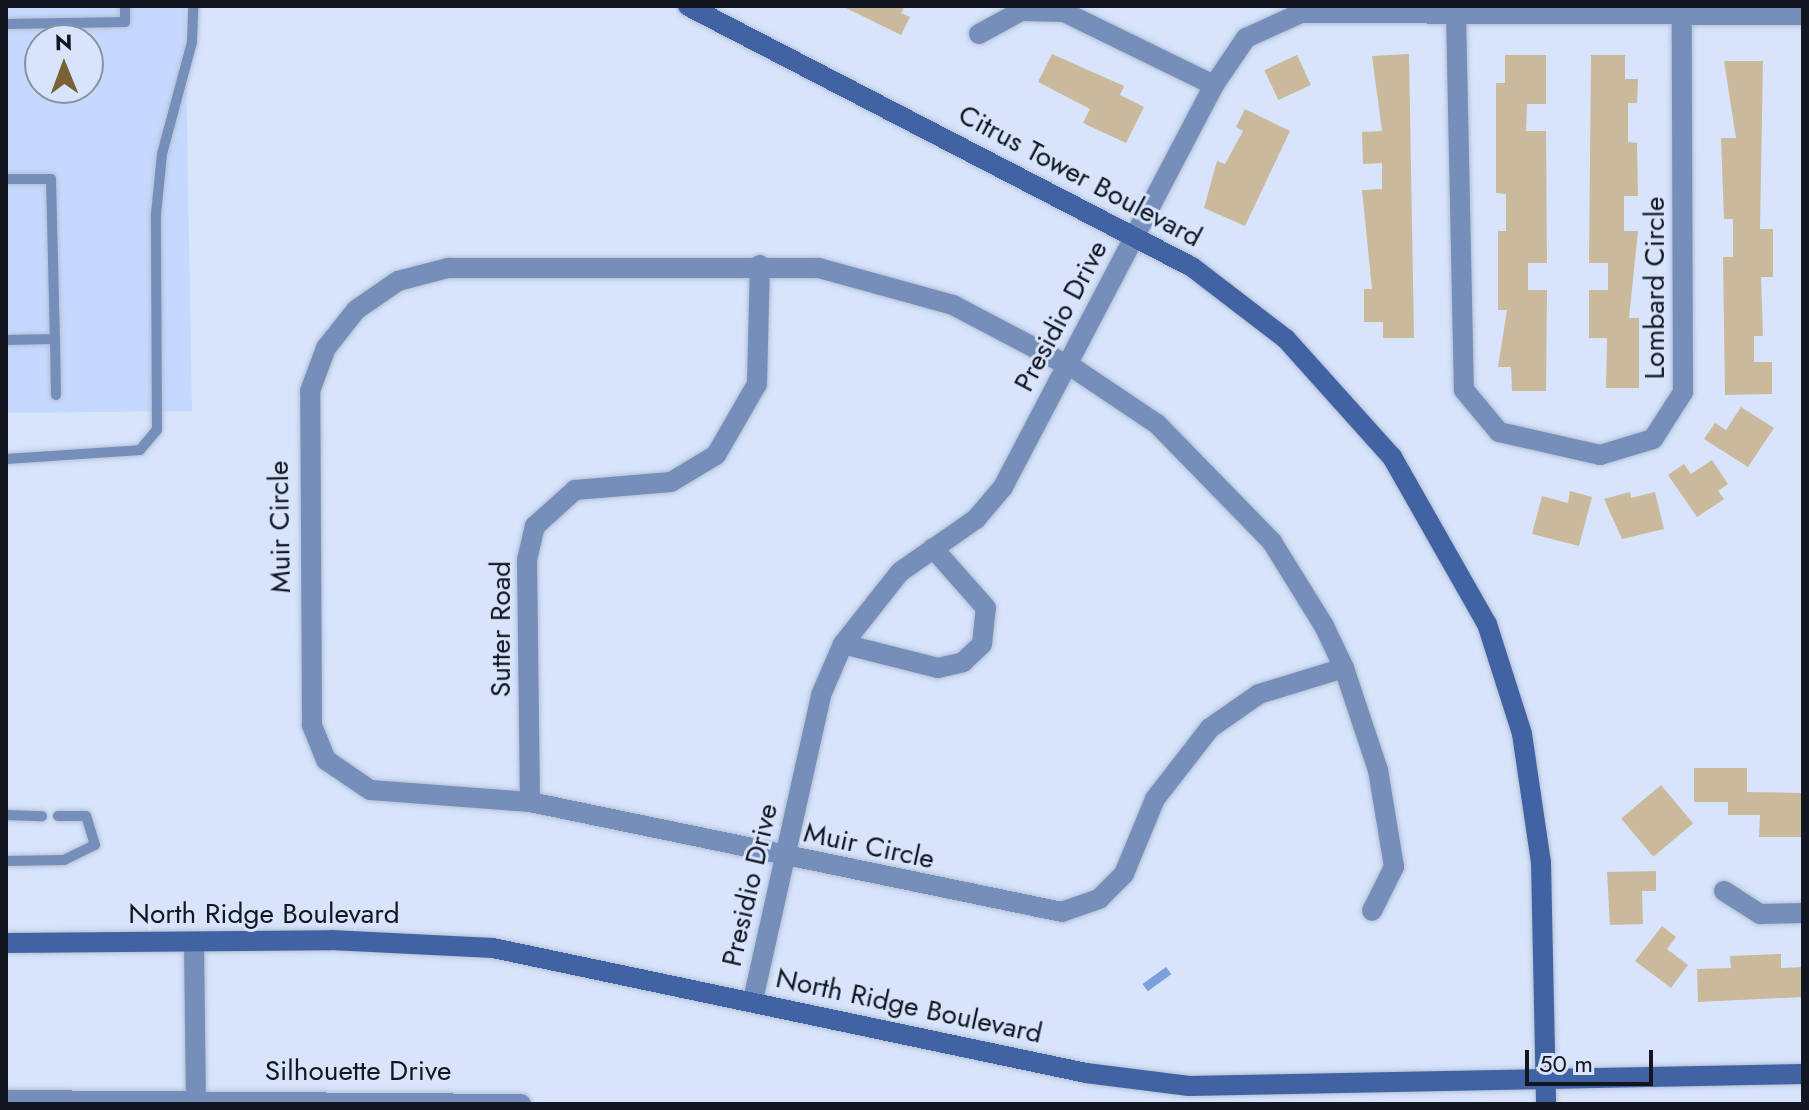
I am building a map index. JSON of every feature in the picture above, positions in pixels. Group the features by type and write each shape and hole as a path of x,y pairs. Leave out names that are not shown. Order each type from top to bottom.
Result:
{"street":[{"name":"Citrus Tower Boulevard","path":"688,6 1136,233 1245,305 1324,376 1392,457 1457,559 1506,677 1534,791 1546,1104"},
{"path":"979,34 1021,11 1064,12 1214,85"},
{"name":"Presidio Drive","path":"753,1000 821,695 843,644 878,594 992,504 1214,85 1246,38 1280,18 1456,13 1803,15"},
{"name":"Lombard Circle","path":"1456,13 1464,390 1499,432 1600,455 1653,439 1683,392 1682,14"},
{"name":"Muir Circle","path":"1344,668 1259,694 1210,728 1155,799 1124,874 1083,907 1042,912 530,802 370,790 337,773 316,743 307,421 317,368 356,310 421,273 760,265 819,268 910,288 1067,365 1157,424 1237,499 1296,578 1344,668 1378,770 1394,867 1372,911"},
{"name":"Sutter Road","path":"530,802 527,560 535,526 575,490 671,482 716,455 757,384 760,265"},
{"path":"843,644 938,668 963,662 982,644 986,608 933,548"},
{"path":"1724,891 1760,914 1803,913"},
{"path":"194,942 196,1102"},
{"name":"North Ridge Boulevard","path":"6,943 194,942 493,948 1144,1082 1546,1081 1803,1074"},
{"name":"Silhouette Drive","path":"6,1100 521,1104"}],"lane":[{"path":"6,24 125,22 125,6"},
{"path":"6,459 140,450 157,430 156,214 162,154 192,42 193,6"},
{"path":"6,179 51,179 56,395"},
{"path":"6,340 55,339"},
{"path":"6,815 42,816"},
{"path":"6,861 64,860 95,845 86,816 58,816"}],"shaded area":[{"path":"6,6 185,6 192,411 6,413"}],"water":[{"path":"1166,967 1171,974 1148,991 1143,984"}],"building":[{"path":"842,6 905,6 901,13 910,17 901,35"},
{"path":"1052,54 1124,86 1120,95 1144,107 1126,143 1083,123 1090,109 1038,82"},
{"path":"1409,54 1414,338 1383,338 1383,322 1364,322 1364,289 1372,289 1362,190 1382,189 1382,163 1363,164 1362,132 1382,131 1372,56"},
{"path":"1297,55 1311,85 1278,100 1264,70"},
{"path":"1505,55 1546,55 1546,104 1527,104 1526,131 1546,131 1547,263 1528,263 1528,290 1547,290 1546,391 1512,391 1511,367 1498,367 1507,310 1498,310 1498,231 1506,231 1506,194 1496,193 1496,83 1505,83"},
{"path":"1591,55 1625,55 1625,79 1638,79 1637,103 1628,103 1628,142 1637,143 1638,196 1624,196 1624,231 1638,231 1629,318 1639,318 1639,388 1606,388 1607,338 1589,338 1589,290 1608,290 1608,263 1589,263"},
{"path":"1724,61 1763,61 1760,229 1773,229 1773,277 1761,277 1763,336 1754,336 1754,362 1772,362 1772,394 1725,395 1723,257 1733,257 1733,219 1724,219 1721,138 1736,138"},
{"path":"1245,109 1290,131 1245,226 1204,208 1217,161 1225,164 1243,131 1236,127"},
{"path":"1741,407 1774,428 1748,467 1704,439 1715,423 1726,430"},
{"path":"1712,460 1728,484 1718,491 1724,499 1697,517 1668,475 1684,464 1691,474"},
{"path":"1570,491 1592,497 1579,546 1532,534 1542,496 1568,503"},
{"path":"1630,492 1631,498 1655,492 1664,529 1622,539 1604,499"},
{"path":"1694,768 1747,768 1747,792 1803,793 1803,837 1759,837 1760,815 1728,815 1728,802 1694,802"},
{"path":"1661,785 1693,823 1653,857 1621,818"},
{"path":"1656,871 1656,891 1642,891 1643,924 1610,925 1607,872"},
{"path":"1662,926 1676,937 1667,949 1688,965 1671,988 1635,961"},
{"path":"1781,954 1781,968 1803,967 1803,997 1698,1002 1697,969 1731,968 1730,956"}]}
